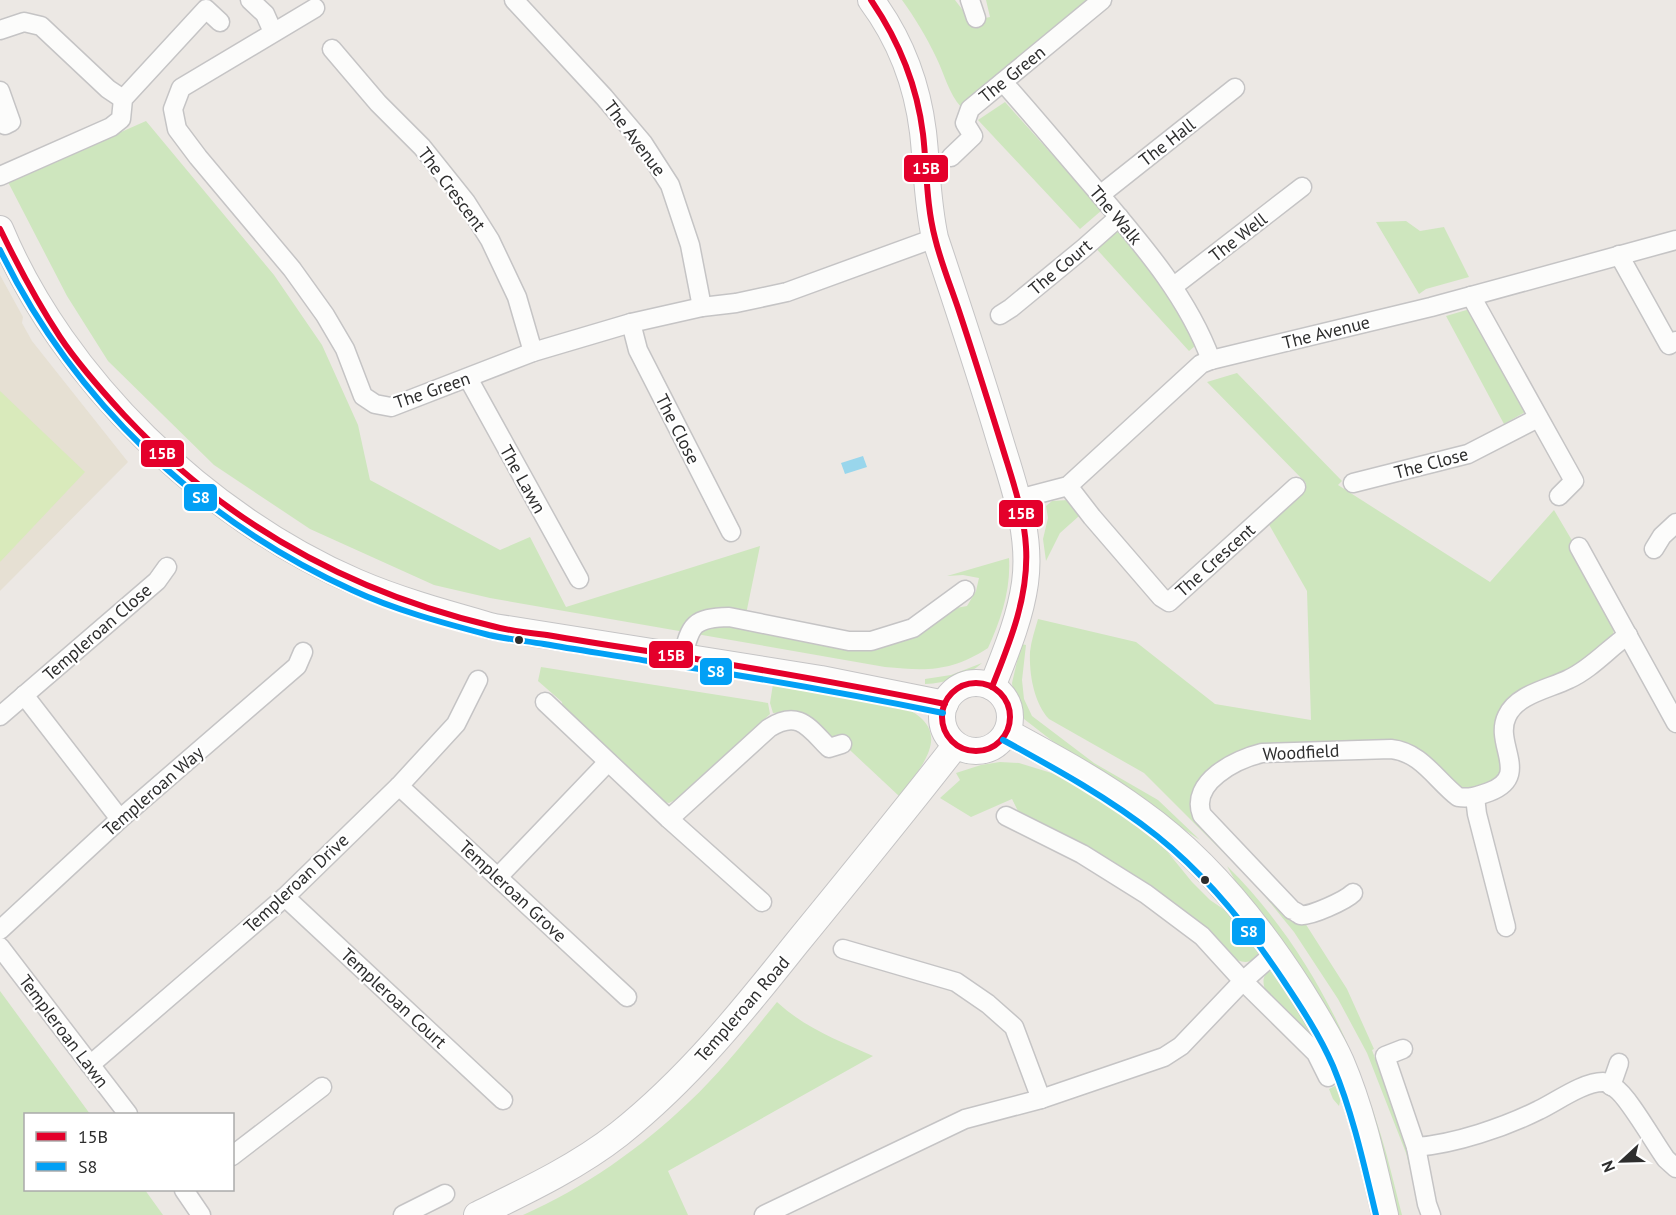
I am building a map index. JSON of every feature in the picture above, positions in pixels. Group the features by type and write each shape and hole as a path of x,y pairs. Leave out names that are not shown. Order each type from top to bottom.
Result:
{"main road":[{"path":"871,0 894,38 910,71 923,132 930,218 1018,500 1025,540 1025,584 1012,635 992,687"},
{"path":"0,229 40,306 80,363 139,432 187,478 249,522 308,559 357,583 443,613 494,627 821,679 945,704"},
{"path":"978,683 992,687 1002,695 1008,705 1010,716 1007,732 999,743 984,750 968,750 956,746 943,725 942,713 945,704 950,695 962,687 978,683"},
{"path":"1007,732 1080,772 1142,813 1178,843 1215,880 1276,952 1317,1016 1340,1060 1366,1133 1385,1215"},
{"name":"Templeroan Road","path":"477,1215 581,1161 619,1134 672,1088 720,1037 956,746"}],"street":[{"path":"250,0 265,14 273,32"},
{"name":"The Avenue","path":"514,0 604,97 643,144 670,185 690,245 702,307"},
{"path":"970,0 976,18"},
{"name":"The Green","path":"951,157 973,136 965,123 968,112 1102,0"},
{"name":"The Green","path":"315,8 181,88 173,109 177,129 292,269 325,315 345,350 363,396 375,404 391,408 533,352 631,323 702,307 736,303 787,292 935,237"},
{"path":"0,176 111,127 121,119 123,99 206,9 220,22"},
{"path":"0,30 24,22 41,26 108,89 123,99"},
{"name":"The Crescent","path":"332,49 378,103 422,147 466,202 490,240 517,297 533,352"},
{"name":"The Walk","path":"1003,82 1119,217 1174,286 1211,360"},
{"name":"The Hall","path":"1100,195 1234,88"},
{"path":"0,91 11,122 5,124"},
{"name":"The Well","path":"1174,286 1302,187"},
{"name":"The Court","path":"1000,315 1011,309 1119,217"},
{"name":"The Avenue","path":"1018,500 1068,486 1201,364 1211,360 1471,296 1676,240"},
{"path":"1619,255 1669,345 1676,341"},
{"path":"1471,296 1574,481 1559,496"},
{"name":"The Close","path":"631,323 638,350 731,532"},
{"name":"The Lawn","path":"468,378 579,579"},
{"name":"The Close","path":"1353,483 1468,454 1538,418"},
{"name":"The Crescent","path":"1068,486 1092,518 1161,597 1169,602 1296,486"},
{"path":"1654,549 1662,536 1676,523"},
{"path":"1579,547 1676,723"},
{"name":"Templeroan Close","path":"0,716 157,581 167,567"},
{"path":"683,657 687,636 698,623 708,617 729,617 849,641 871,641 913,627 965,590"},
{"path":"1506,927 1475,797 1501,787 1509,776 1510,765 1504,726 1506,716 1515,704 1571,678 1628,635"},
{"name":"Templeroan Way","path":"0,930 120,819 297,666 303,652"},
{"name":"Templeroan Drive","path":"90,1065 285,897 399,786 456,724 478,680"},
{"path":"24,695 120,819"},
{"path":"544,702 762,902"},
{"path":"669,819 769,728 779,722 790,719 803,722 829,748 842,744"},
{"name":"Woodfield","path":"1353,893 1347,899 1307,915 1299,915 1202,815 1199,802 1205,788 1225,769 1248,756 1262,753 1391,749 1403,750 1419,761 1458,797 1475,797"},
{"path":"498,877 608,762"},
{"name":"Templeroan Grove","path":"399,786 627,997"},
{"path":"1006,816 1082,854 1146,894 1202,936 1243,981 1316,1053 1328,1077"},
{"name":"Templeroan Court","path":"285,897 502,1100"},
{"name":"Templeroan Lawn","path":"0,947 127,1113"},
{"path":"843,949 956,982 988,1004 1014,1027 1041,1099"},
{"path":"764,1215 965,1119 1041,1099 1164,1057 1181,1046 1243,981 1276,952"},
{"path":"1403,1048 1385,1056 1416,1148 1431,1215"},
{"path":"1611,1086 1619,1064"},
{"path":"1416,1148 1502,1125 1590,1085 1604,1082 1617,1089 1666,1159 1676,1168"},
{"path":"234,1154 322,1087"},
{"path":"187,1191 201,1215"},
{"path":"403,1215 445,1194"}],"shaded area":[{"path":"0,275 23,317 22,323 32,341 128,462 0,591"}],"green space":[{"path":"902,0 955,0 971,21 990,17 986,0 1091,0 961,107 950,90 939,63 916,20"},
{"path":"1005,102 1102,210 1080,229 978,120"},
{"path":"146,121 274,275 322,345 358,425 370,480 500,550 530,537 566,607 760,546 744,624 860,644 951,609 967,606 976,591 979,578 963,575 947,576 1009,558 1004,604 988,648 950,666 926,669 885,667 490,598 434,585 310,529 214,465 108,361 67,296 8,182"},
{"path":"1406,221 1420,231 1444,227 1469,277 1426,289 1419,294 1376,222"},
{"path":"1114,227 1170,298 1195,346 1189,351 1093,245"},
{"path":"1470,309 1527,411 1504,424 1446,316"},
{"path":"1237,373 1342,481 1338,485 1490,582 1554,510 1616,615 1613,635 1583,662 1568,672 1522,690 1500,777 1485,785 1462,790 1426,756 1400,742 1268,744 1219,762 1205,773 1196,790 1193,817 1286,916 1296,923 1305,923 1347,989 1374,1049 1372,1050 1410,1152 1422,1215 1406,1153 1367,1053 1338,999 1294,932 1254,883 1144,773 1049,719 1036,697 1030,670 1030,652 1038,619 1136,642 1215,704 1311,720 1307,591 1267,521 1306,483 1207,382"},
{"path":"0,391 85,472 0,562"},
{"path":"1068,500 1079,516 1060,533 1046,561 1043,539 1048,518 1046,506 1052,501"},
{"path":"1021,644 1026,645 1022,680 1024,699 1032,716 1094,763 1158,800 1200,840 1064,750 1024,719 1014,697 1012,683"},
{"path":"982,663 955,678 925,684 925,679 951,675"},
{"path":"541,667 768,703 770,714 677,799 669,803 660,801 563,710 562,702 538,681"},
{"path":"773,684 896,704 915,713 926,723 931,734 926,758 899,796 837,738 829,739 790,712 773,713 770,703"},
{"path":"1000,762 1019,763 1071,779 1157,839 1210,900 1238,919 1259,952 1255,958 1244,962 1237,960 1162,900 1022,819 1012,799 971,817 940,798 960,780 956,773"},
{"path":"1227,866 1276,922 1318,985 1336,1018 1365,1088 1384,1146 1402,1215 1398,1215 1378,1139"},
{"path":"1276,970 1317,1037 1342,1093 1339,1106 1329,1089 1337,1085 1333,1074 1266,992 1264,977 1268,972"},
{"path":"0,991 89,1113 24,1113 24,1191 146,1191 163,1215 0,1215"},
{"path":"777,1002 811,1027 873,1056 668,1171 688,1215 523,1215 590,1180 671,1119 734,1054"}],"water":[{"path":"863,456 867,467 845,474 841,463"}],"transit line":[{"name":"15B","path":"871,0 898,47 916,98 923,134 928,199 935,238 1010,471 1023,521 1026,565 1021,601 992,687"},
{"name":"15B","path":"0,229 28,284 60,337 90,377 124,415 163,454 204,489 247,520 339,573 439,612 506,629 759,670 945,704"},
{"name":"S8","path":"0,250 30,305 64,357 103,405 146,450 193,491 243,528 296,561 352,590 402,610 489,635 759,679 943,713"},
{"name":"15B","path":"976,683 989,686 1000,693 1007,704 1010,717 1007,730 1000,741 989,748 976,751 963,748 952,741 945,730 942,717 945,704 952,693 963,686 976,683"},
{"name":"S8","path":"1003,740 1062,773 1139,822 1193,868 1241,922 1297,1001 1328,1055 1352,1121 1376,1215"}]}
